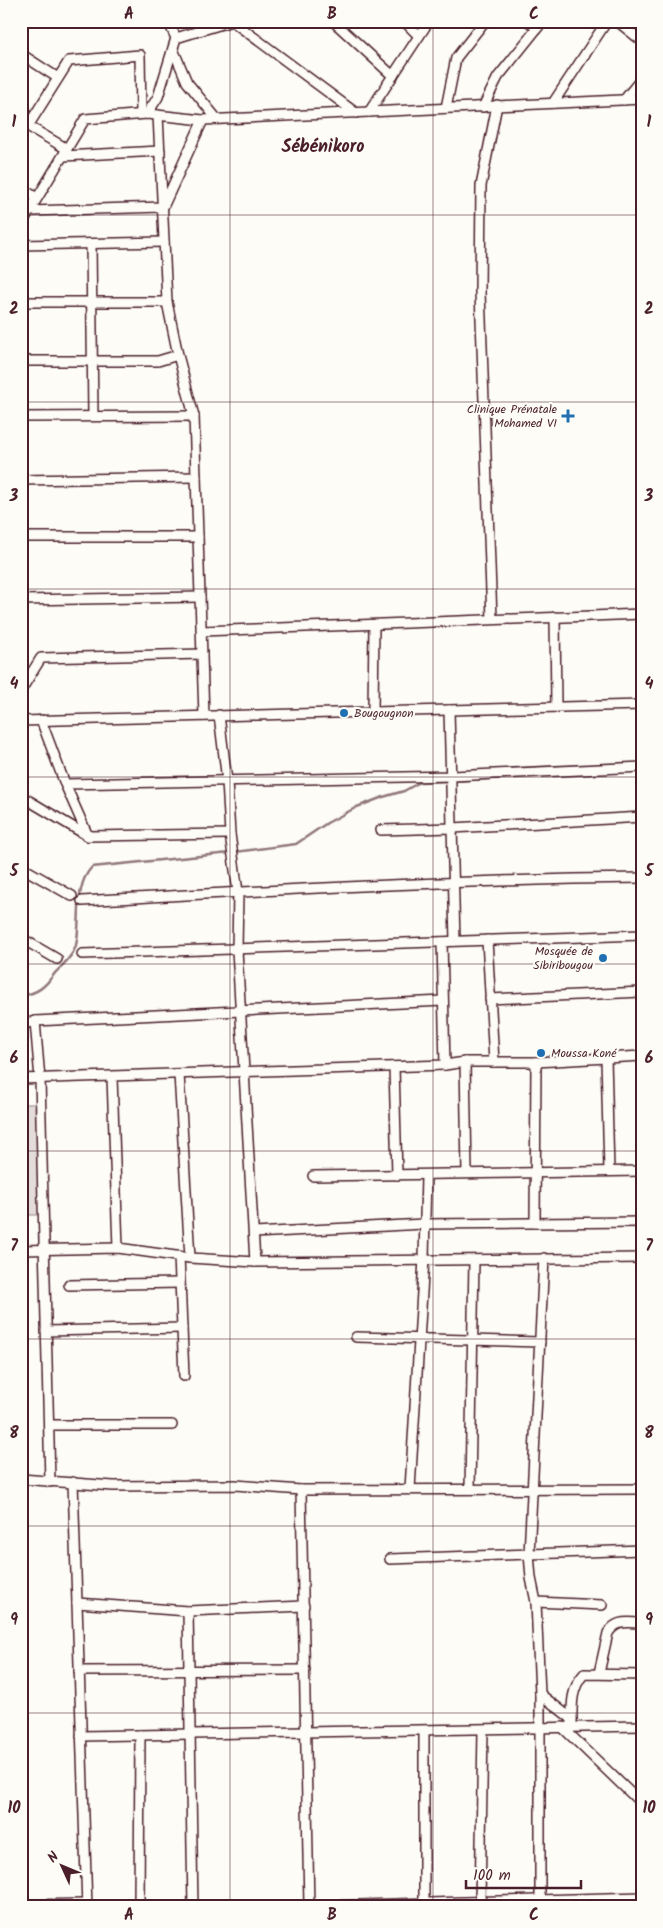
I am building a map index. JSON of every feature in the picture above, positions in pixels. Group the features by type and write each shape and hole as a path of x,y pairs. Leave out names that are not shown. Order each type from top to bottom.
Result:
{"street":[{"path":"144,114 158,97 176,38 168,21"},
{"path":"176,38 232,21 356,112"},
{"path":"333,21 393,76"},
{"path":"404,21 419,36"},
{"path":"369,112 429,21"},
{"path":"446,108 456,58 485,21"},
{"path":"483,107 498,77 540,25 528,21"},
{"path":"553,103 607,21"},
{"path":"617,21 642,41"},
{"path":"173,49 187,82 217,119"},
{"path":"21,54 58,78"},
{"path":"144,114 140,55 69,61 24,124 65,152 160,151"},
{"path":"624,100 642,78"},
{"path":"21,225 85,118 144,114 203,120 642,99"},
{"path":"492,619 480,292 481,186 497,105"},
{"path":"158,115 167,302 178,355 194,416 204,716"},
{"path":"163,207 203,120"},
{"path":"21,188 37,198"},
{"path":"30,211 163,207"},
{"path":"21,245 164,242"},
{"path":"91,244 93,416"},
{"path":"21,302 167,302"},
{"path":"21,362 158,362 178,355"},
{"path":"21,417 194,416"},
{"path":"21,480 196,477"},
{"path":"21,537 198,537"},
{"path":"21,600 200,597"},
{"path":"202,631 642,614"},
{"path":"555,617 556,707"},
{"path":"373,712 374,625"},
{"path":"21,690 41,658 202,654"},
{"path":"21,721 642,705"},
{"path":"449,710 455,941"},
{"path":"219,715 227,781 230,834 238,892 237,950 255,1262"},
{"path":"41,720 65,784 88,836"},
{"path":"65,784 452,776 642,767"},
{"path":"21,796 88,836 230,834"},
{"path":"381,830 453,828 642,817"},
{"path":"21,866 72,896"},
{"path":"82,901 515,879 642,878"},
{"path":"82,954 237,950 642,934"},
{"path":"21,938 57,959"},
{"path":"488,940 494,1062"},
{"path":"442,942 445,1065"},
{"path":"490,999 642,992"},
{"path":"21,1025 35,1021 443,1001"},
{"path":"35,1021 40,1079 50,1482"},
{"path":"21,1079 394,1067 445,1065 466,1062 536,1062 642,1056"},
{"path":"606,1058 610,1171"},
{"path":"466,1062 468,1174"},
{"path":"534,1223 536,1062"},
{"path":"394,1067 397,1175"},
{"path":"179,1074 190,1258"},
{"path":"112,1077 118,1248"},
{"path":"313,1176 642,1171"},
{"path":"410,1489 420,1339 426,1175"},
{"path":"254,1233 424,1224 642,1222"},
{"path":"21,1250 118,1248 190,1258 255,1262 642,1258"},
{"path":"178,1256 184,1376"},
{"path":"540,1903 540,1694 536,1602 530,1554 544,1258"},
{"path":"470,1490 474,1260"},
{"path":"69,1285 180,1283"},
{"path":"46,1331 182,1328"},
{"path":"356,1337 540,1342"},
{"path":"49,1425 172,1425"},
{"path":"21,1479 113,1486 235,1485 301,1490 642,1489"},
{"path":"21,1905 87,1905 73,1482"},
{"path":"301,1490 309,1906"},
{"path":"390,1559 642,1550"},
{"path":"536,1602 602,1605"},
{"path":"77,1604 188,1610 304,1606"},
{"path":"188,1610 194,1907"},
{"path":"599,1673 608,1633 611,1628 616,1623 642,1623"},
{"path":"79,1671 305,1670"},
{"path":"572,1723 572,1699 578,1680 584,1674 642,1675"},
{"path":"540,1694 572,1723"},
{"path":"81,1736 540,1729 562,1727 572,1723 642,1726"},
{"path":"562,1727 642,1804"},
{"path":"424,1730 424,1905"},
{"path":"480,1902 483,1730"},
{"path":"139,1907 140,1735"},
{"path":"290,1907 424,1905 480,1902 540,1903 642,1897"}],"shaded area":[{"path":"21,1104 37,1104 39,1215 21,1215"}],"waterway":[{"path":"454,781 519,777"},
{"path":"235,852 296,844 327,823 357,807 404,791 420,782 449,781"},
{"path":"21,996 37,991 44,986 73,953 78,935 82,884 92,867 230,853"}],"place":[{"name":"Clinique Prénatale Mohamed VI","path":"568,416"},
{"name":"Bougougnon","path":"344,713"},
{"name":"Mosquée de Sibiribougou","path":"603,958"},
{"name":"Moussa Koné","path":"541,1053"}],"district":[{"name":"Sébénikoro","path":"323,146"}]}
